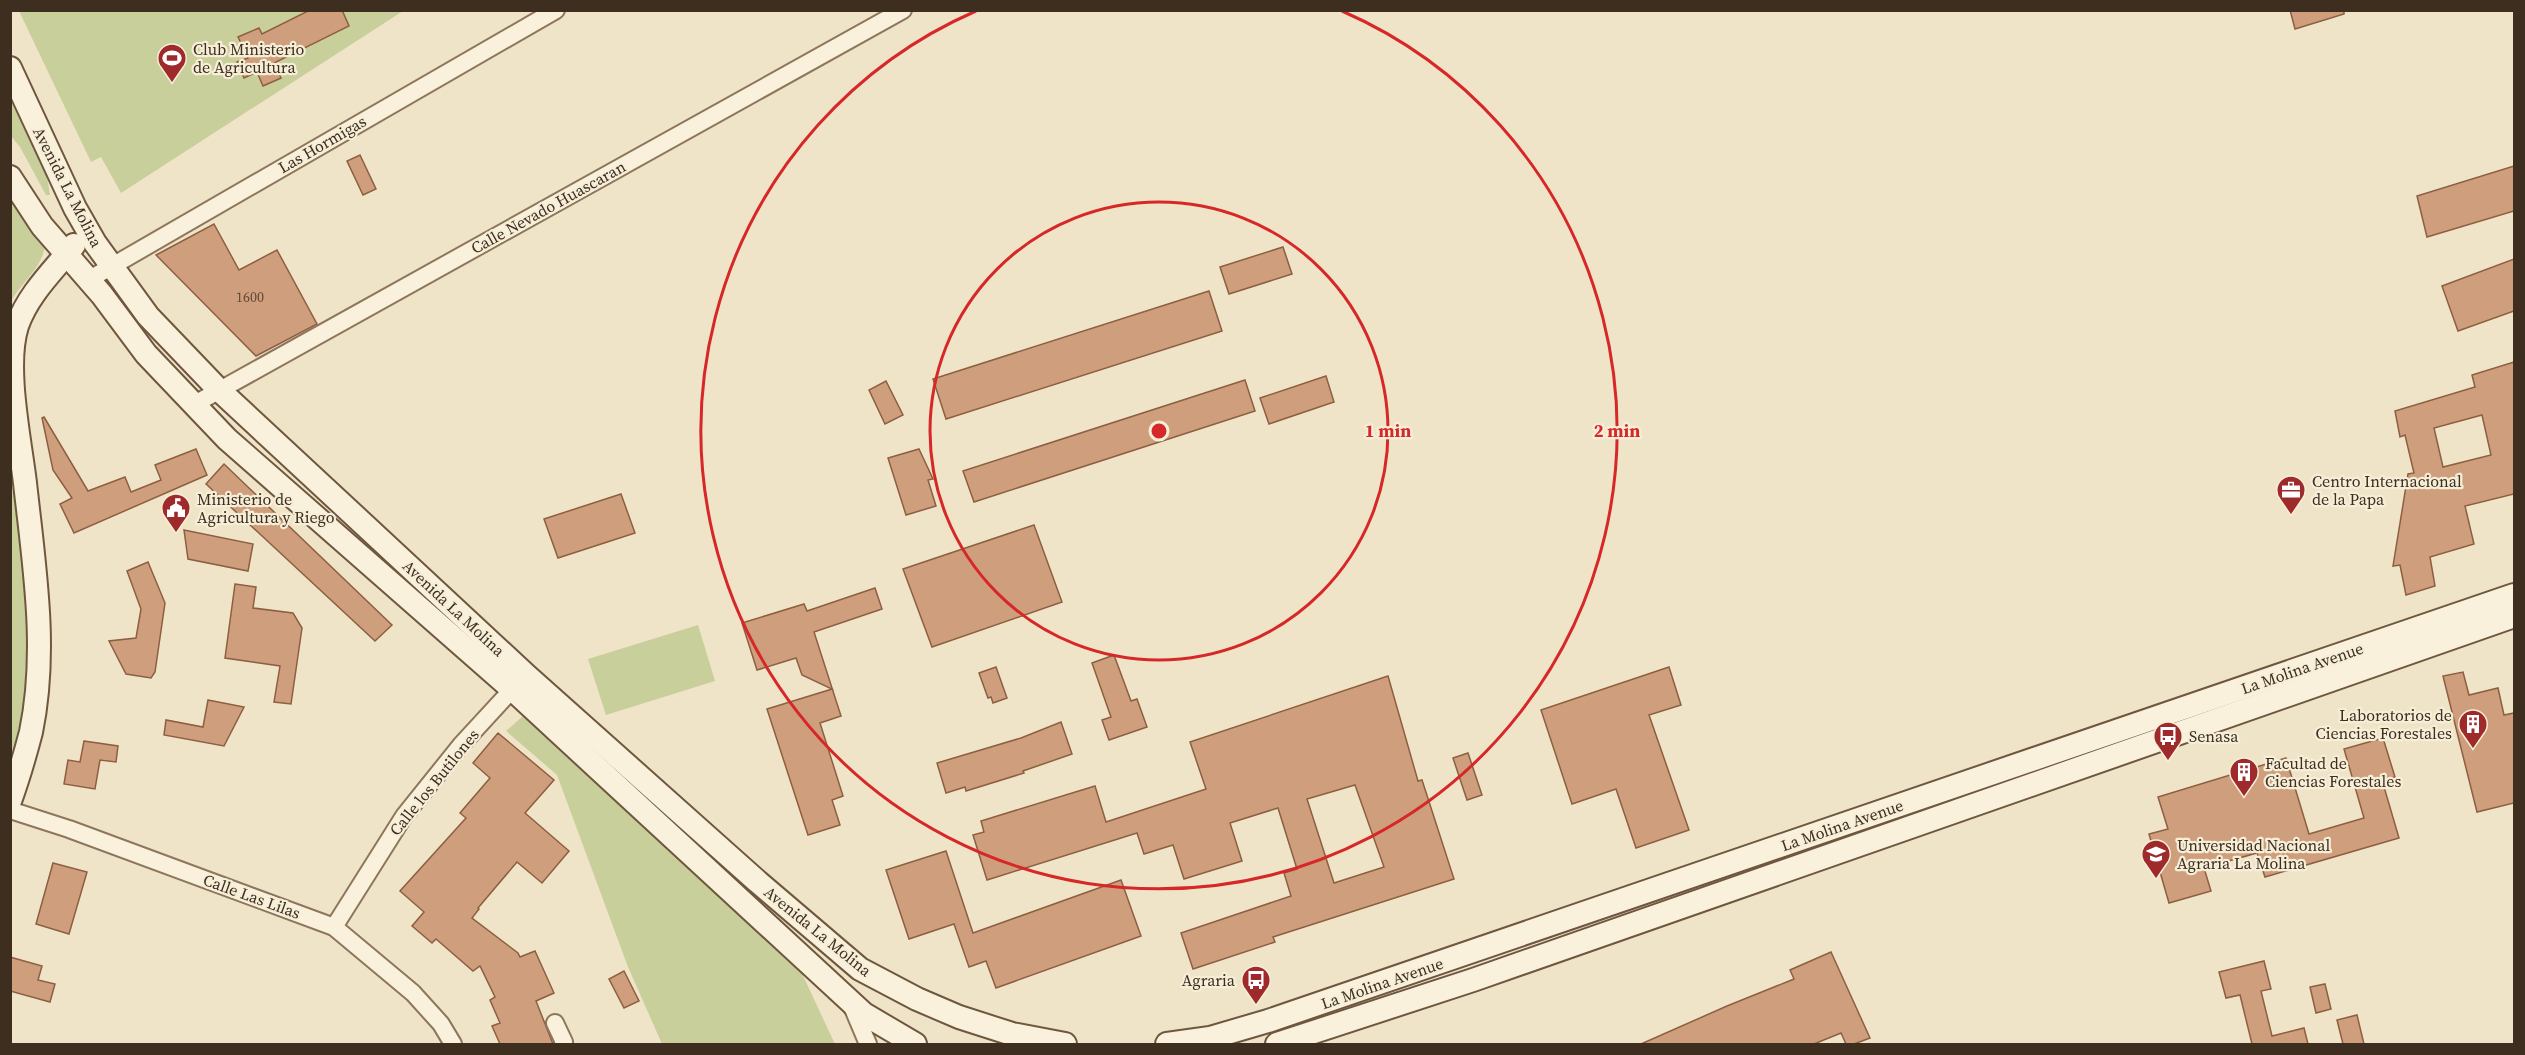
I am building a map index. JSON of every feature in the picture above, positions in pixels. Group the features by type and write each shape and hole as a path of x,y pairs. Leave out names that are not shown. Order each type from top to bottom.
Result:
{"main road":[{"name":"Avenida La Molina","path":"10,68 77,212 111,267 148,316 218,389 849,1001 881,1026 915,1044"},
{"name":"Avenida La Molina","path":"10,177 42,226 146,354 227,439 860,969 917,999 959,1017 1012,1034 1065,1044"},
{"path":"10,801 31,732 39,636 35,566 12,367 13,344 16,327 31,297 75,243 77,212"},
{"name":"La Molina Avenue","path":"1167,1044 1210,1041 2514,595"},
{"name":"La Molina Avenue","path":"1277,1044 1473,980 2514,616"},
{"path":"849,1001 851,985 860,969"}],"street":[{"name":"Las Hormigas","path":"88,280 556,10"},
{"name":"Calle Nevado Huascaran","path":"193,405 218,389 903,10"},
{"name":"Calle los Butilones","path":"334,927 404,816 461,745 519,682"},
{"name":"Calle Las Lilas","path":"10,810 102,841 334,927 413,993 441,1024 453,1044"},
{"path":"849,1001 868,1044"},
{"path":"555,1023 563,1044"}],"green space":[{"name":"Club Ministerio de Agricultura","path":"19,11 403,11 121,193 101,157 91,162"},
{"path":"10,93 46,170 50,195 46,195 20,147 11,136"},
{"path":"11,198 43,235 45,244 40,262 11,301"},
{"path":"10,438 25,562 29,646 21,729 10,769"},
{"path":"698,625 715,681 606,715 588,659"},
{"path":"523,716 798,965 835,1044 662,1044 628,967 557,775 506,731"}],"building":[{"path":"310,10 342,10 349,26 274,63 281,78 263,86 257,72 244,78 237,62 248,58 238,37 259,28 262,34"},
{"path":"2290,10 2344,10 2344,14 2295,29"},
{"path":"360,155 376,189 363,195 347,161"},
{"path":"2514,166 2514,211 2427,237 2417,196"},
{"path":"214,224 239,270 277,250 317,324 256,356 156,255"},
{"path":"1283,247 1292,274 1229,294 1220,267"},
{"path":"2514,259 2514,311 2458,331 2442,286"},
{"path":"1209,291 1222,331 946,419 933,379"},
{"path":"2514,362 2514,494 2465,506 2474,544 2430,557 2435,586 2406,595 2400,565 2393,566 2408,474 2414,473 2405,435 2400,437 2395,411 2475,387 2472,375","holes":["2482,415 2491,455 2443,467 2434,428"]},
{"path":"1326,376 1334,402 1269,424 1260,398"},
{"path":"1245,380 1255,411 974,502 963,471"},
{"path":"886,381 903,415 885,424 869,390"},
{"path":"44,417 88,491 125,477 131,492 161,480 155,465 196,449 207,475 74,533 60,504 72,498 53,470 42,418"},
{"path":"919,449 933,479 928,480 936,506 906,515 888,458"},
{"path":"224,464 392,625 375,641 206,484"},
{"path":"621,494 635,533 558,558 544,519"},
{"path":"1034,525 1062,602 932,647 903,569"},
{"path":"184,530 253,544 248,571 188,559"},
{"path":"148,562 165,603 155,672 151,678 126,674 109,641 136,638 141,609 127,571"},
{"path":"235,584 256,587 253,608 293,613 302,628 291,704 274,702 280,666 225,658"},
{"path":"875,588 882,609 814,632 841,716 820,723 843,796 832,800 840,825 808,835 767,709 832,689 802,675 796,658 757,670 742,623 804,604 807,611"},
{"path":"1114,655 1131,701 1137,699 1147,727 1109,740 1102,720 1111,717 1092,663"},
{"path":"996,667 1007,698 993,703 991,697 988,698 979,673"},
{"path":"1669,667 1681,705 1649,715 1689,830 1636,848 1616,789 1572,804 1541,710"},
{"name":"Laboratorios de Ciencias Forestales","path":"2463,672 2469,695 2498,688 2504,715 2514,713 2514,803 2477,812 2443,676"},
{"path":"1388,676 1418,781 1422,780 1454,879 1273,937 1275,942 1193,969 1181,933 1291,896 1284,873 1297,869 1278,808 1230,823 1242,861 1184,879 1173,845 1144,854 1137,833 987,880 973,835 984,832 981,821 1095,786 1106,822 1206,789 1190,742","holes":["1355,785 1384,867 1334,883 1307,799"]},
{"path":"208,700 244,707 224,746 164,735 166,720 203,727"},
{"path":"1061,722 1072,754 1023,771 1024,773 966,791 965,787 946,793 937,763 1021,738"},
{"path":"498,733 554,780 525,813 569,851 542,883 517,862 472,918 518,953 520,957 535,951 554,993 536,1001 553,1044 500,1044 492,1026 500,1023 490,1000 495,997 480,966 473,971 436,939 432,943 412,926 424,912 400,891 466,818 460,813 490,778 473,763"},
{"name":"Facultad de Ciencias Forestales","path":"2383,738 2395,777 2382,780 2399,838 2265,877 2257,853 2204,868 2211,891 2169,903 2149,834 2168,829 2158,797 2286,758 2309,834 2364,818 2344,749"},
{"path":"84,741 118,746 116,762 100,760 95,789 64,784 68,760 80,762"},
{"path":"1468,753 1482,795 1467,800 1453,758"},
{"path":"946,851 973,933 1121,880 1141,936 996,988 986,961 969,967 954,924 909,939 886,870"},
{"path":"53,863 87,872 69,934 36,924"},
{"path":"1831,952 1870,1038 1854,1044 1846,1044 1841,1033 1814,1044 1641,1044 1794,979 1790,970"},
{"path":"10,957 42,966 38,980 55,984 50,1002 10,991"},
{"path":"2264,961 2271,989 2261,991 2272,1036 2304,1028 2308,1044 2252,1044 2240,995 2226,998 2219,972"},
{"path":"624,971 639,1001 624,1008 609,979"},
{"path":"2325,984 2331,1009 2316,1013 2310,987"},
{"path":"2357,1015 2364,1044 2343,1044 2337,1020"}],"place":[{"name":"Club Ministerio de Agricultura","path":"172,84"},
{"name":"Centro Internacional de la Papa","path":"2291,516"},
{"name":"Ministerio de Agricultura y Riego","path":"176,534"},
{"name":"Laboratorios de Ciencias Forestales","path":"2473,750"},
{"name":"Senasa","path":"2168,762"},
{"name":"Facultad de Ciencias Forestales","path":"2244,798"},
{"name":"Universidad Nacional Agraria La Molina","path":"2156,880"},
{"name":"Agraria","path":"1256,1006"}]}
